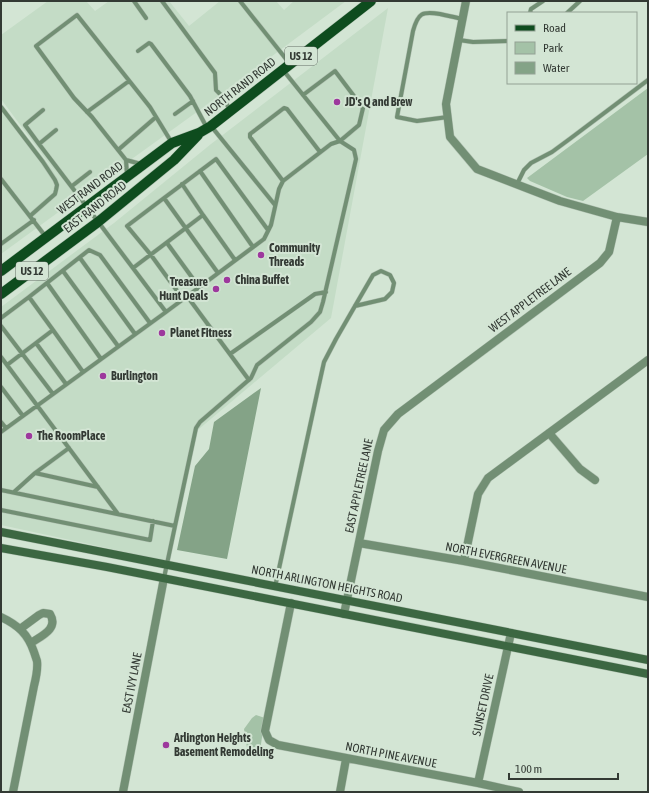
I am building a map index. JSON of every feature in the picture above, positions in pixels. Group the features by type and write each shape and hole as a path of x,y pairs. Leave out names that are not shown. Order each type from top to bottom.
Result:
{"main road":[{"name":"NORTH RAND ROAD","path":"206,129 371,1"},
{"name":"WEST RAND ROAD","path":"1,271 172,143 206,129"},
{"name":"EAST RAND ROAD","path":"1,294 98,222 174,160 206,129"},
{"name":"NORTH ARLINGTON HEIGHTS ROAD","path":"1,532 648,660"},
{"path":"1,548 88,563 648,674"}],"street":[{"path":"466,1 446,104 450,137 477,169 560,201 617,217 648,222"},
{"name":"WEST APPLETREE LANE","path":"435,387 600,263 609,252 617,217"},
{"path":"464,561 478,494 488,478 648,360"},
{"name":"EAST APPLETREE LANE","path":"344,614 378,451 384,430 398,414 435,387"},
{"path":"549,433 580,469 594,480"},
{"name":"NORTH EVERGREEN AVENUE","path":"359,543 464,561 648,598"},
{"name":"EAST IVY LANE","path":"123,792 164,578"},
{"name":"NORTH PINE AVENUE","path":"291,603 265,731 269,740 278,746 478,783 497,790 519,792"},
{"path":"20,628 43,613 50,614 53,618 53,624 50,630 31,643"},
{"path":"1,617 20,628 31,643 37,660 36,673 13,792"},
{"name":"SUNSET DRIVE","path":"478,783 511,633"},
{"path":"340,792 346,758"}],"lane":[{"path":"134,1 146,18"},
{"path":"162,1 215,73 216,90 222,96 230,110"},
{"path":"164,578 196,428 200,422 252,378 257,365 311,322 320,312 326,292 356,159 354,150 340,141 303,95 286,67 240,1"},
{"path":"530,12 531,9 543,1"},
{"path":"568,12 580,1"},
{"path":"448,117 416,121 397,117 416,21 421,15 428,12 462,19"},
{"path":"143,165 126,160 74,98 36,46 77,15 150,107 172,143"},
{"path":"458,40 473,42 507,41"},
{"path":"138,51 149,43 152,44 190,96 206,129 276,205"},
{"path":"1,432 264,239 271,225 279,189 283,181 331,144 340,141 359,126 363,108 335,72 303,95"},
{"path":"87,112 129,80"},
{"path":"517,184 524,170 531,163 552,152 648,80"},
{"path":"175,114 193,101"},
{"path":"1,107 43,162 57,185 55,194 30,216"},
{"path":"283,181 250,138 250,134 284,108 287,109 320,152"},
{"path":"43,110 25,125 166,312"},
{"path":"118,150 156,118"},
{"path":"39,144 56,130"},
{"path":"183,299 151,255 127,226 216,159 268,230"},
{"path":"126,160 127,177"},
{"path":"200,171 253,247"},
{"path":"72,186 90,172"},
{"path":"1,179 47,237"},
{"path":"182,184 235,260"},
{"path":"164,198 218,273"},
{"path":"133,268 203,216"},
{"path":"1,244 34,220"},
{"path":"167,243 199,287"},
{"path":"1,318 89,250 100,255 150,323"},
{"path":"80,258 135,334"},
{"path":"63,271 118,346"},
{"path":"275,587 324,362 354,306 373,275 381,271 390,275 394,283 392,292 385,299 354,306"},
{"path":"47,283 101,359"},
{"path":"230,354 315,294 326,292"},
{"path":"187,296 249,380"},
{"path":"29,297 83,372"},
{"path":"1,326 53,394"},
{"path":"7,365 53,330"},
{"path":"36,343 66,384"},
{"path":"1,356 118,514"},
{"path":"1,387 23,416"},
{"path":"1,422 6,428"},
{"path":"14,492 35,473 69,448"},
{"path":"35,473 98,487"},
{"path":"1,490 174,526"},
{"path":"1,510 150,540 153,521"}],"shaded area":[{"path":"48,1 86,1 95,11 109,1 169,1 189,26 220,1 276,1 284,10 294,1 346,1 201,109 1,254 1,104 61,180 1,99 1,35"},
{"path":"388,8 331,318 193,434 167,561 1,525 1,307 114,223 211,144"}],"green space":[{"path":"648,88 648,154 583,201 567,197 530,181 527,178"},
{"path":"256,715 265,718 259,757 250,755 247,748 244,729"}],"water":[{"path":"261,388 227,559 177,550 195,466 209,449 214,422"}],"place":[{"name":"JD's Q and Brew","path":"337,102"},
{"name":"Community Threads","path":"261,255"},
{"name":"China Buffet","path":"227,280"},
{"name":"Treasure Hunt Deals","path":"216,289"},
{"name":"Planet Fitness","path":"162,333"},
{"name":"Burlington","path":"103,376"},
{"name":"The RoomPlace","path":"29,436"},
{"name":"Arlington Heights Basement Remodeling","path":"166,745"}]}
